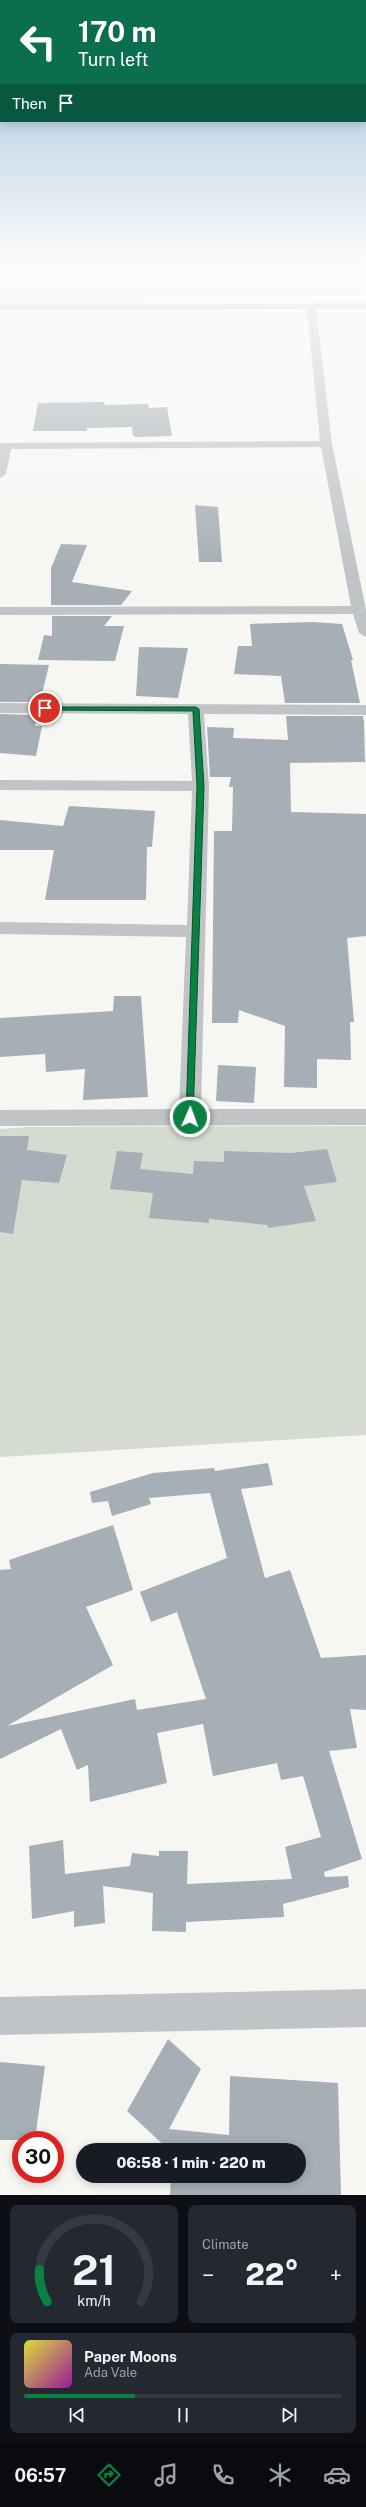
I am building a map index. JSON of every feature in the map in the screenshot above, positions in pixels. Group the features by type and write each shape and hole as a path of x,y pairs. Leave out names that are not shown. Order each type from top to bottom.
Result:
{"street":[{"path":"317,363 326,444 359,610 366,633"},
{"path":"0,474 3,446 326,444"},
{"path":"0,611 359,610"},
{"path":"0,708 366,710"},
{"path":"190,1117 201,786 196,709"},
{"path":"0,785 201,786"},
{"path":"0,928 197,932"},
{"path":"0,1118 366,1117"},
{"path":"0,2016 366,2008"}],"shaded area":[{"path":"366,1126 366,1435 0,1457 0,1129 27,1127"}],"building":[{"path":"104,402 105,405 148,404 149,408 167,407 172,436 136,437 133,436 132,427 87,428 87,431 33,431 38,403"},
{"path":"195,505 218,507 222,562 199,562"},
{"path":"61,544 87,545 72,582 132,591 121,605 51,605 51,568"},
{"path":"52,616 112,616 104,626 124,626 115,661 38,660 44,635 52,636"},
{"path":"313,622 342,624 353,660 351,660 360,703 285,703 281,676 234,674 238,646 252,646 250,624"},
{"path":"139,647 188,648 178,698 136,696"},
{"path":"0,664 49,665 40,702 0,702"},
{"path":"0,714 37,715 35,726 42,726 36,756 0,753"},
{"path":"286,716 363,716 364,722 365,762 290,763 291,812 366,814 366,936 347,938 354,1022 350,1022 351,1060 317,1059 317,1088 284,1087 285,1026 239,1010 238,1023 212,1023 214,831 232,831 233,787 229,787 231,777 210,777 207,727 234,728 233,738 288,740"},
{"path":"69,806 155,811 152,847 147,847 146,900 45,900 54,850 0,850 0,820 63,826"},
{"path":"114,996 141,996 148,1097 83,1100 85,1069 46,1072 45,1054 0,1057 0,1018 113,1011"},
{"path":"218,1065 256,1067 254,1103 216,1101"},
{"path":"0,1136 29,1136 27,1150 67,1155 59,1183 22,1180 13,1234 0,1232"},
{"path":"327,1149 337,1182 304,1186 316,1221 268,1228 267,1225 209,1219 209,1223 149,1218 153,1193 110,1189 117,1151 143,1153 140,1169 193,1174 194,1161 224,1162 224,1151 291,1153"},
{"path":"268,1463 273,1485 241,1489 265,1578 290,1570 321,1658 366,1655 366,1710 350,1709 357,1748 329,1751 362,1859 324,1872 325,1877 348,1876 349,1887 283,1904 284,1917 186,1922 186,1932 152,1931 153,1893 103,1886 105,1923 74,1927 74,1911 32,1919 29,1846 63,1840 65,1874 130,1866 132,1853 159,1856 159,1851 188,1851 187,1884 292,1879 285,1847 321,1837 303,1776 281,1780 277,1763 213,1776 203,1724 157,1733 167,1783 90,1802 88,1765 77,1770 61,1729 0,1759 0,1570 11,1569 9,1560 113,1525 133,1590 86,1607 113,1665 7,1726 135,1699 137,1710 206,1699 177,1612 151,1622 140,1592 227,1558 210,1493 149,1498 151,1504 112,1516 108,1501 92,1503 90,1492 153,1473 214,1468 215,1471"},
{"path":"168,2039 201,2069 169,2129 229,2135 230,2076 338,2083 341,2195 170,2195 171,2183 306,2183 306,2143 161,2143 127,2111"},
{"path":"0,2062 45,2066 36,2131 12,2131 12,2140 0,2140"}],"route":[{"path":"45,708 196,709 201,786 190,1117"}]}
